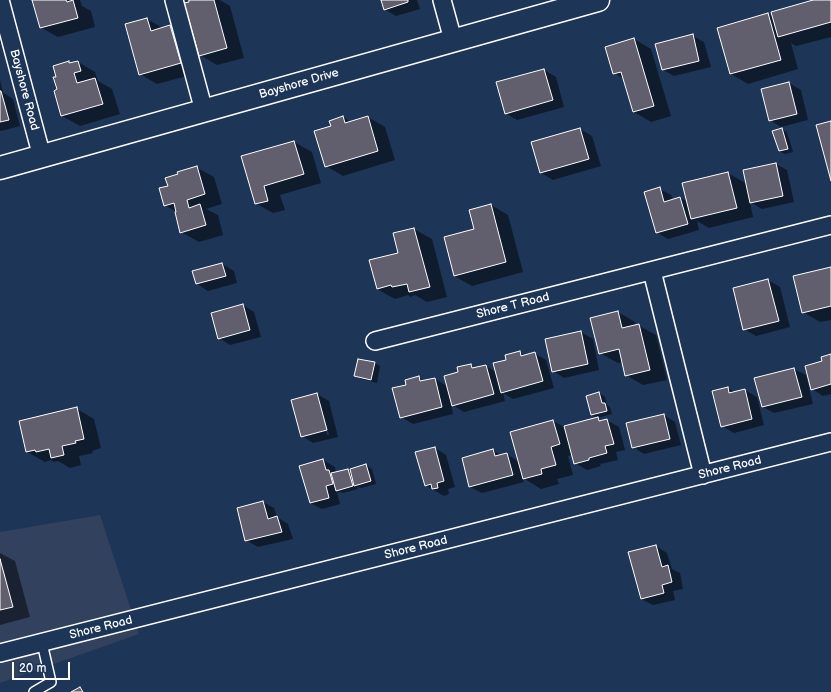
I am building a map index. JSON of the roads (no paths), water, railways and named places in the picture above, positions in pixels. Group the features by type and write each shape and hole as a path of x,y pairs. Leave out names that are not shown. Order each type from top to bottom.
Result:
{"street":[{"name":"Bayshore Road","path":"0,0 42,157"},
{"path":"174,0 204,111"},
{"path":"442,0 453,40"},
{"name":"Bayshore Drive","path":"0,168 598,0"},
{"name":"Shore T Road","path":"375,341 831,225"},
{"path":"652,271 703,475"},
{"name":"Shore Road","path":"0,653 831,442"}],"lane":[{"path":"34,692 51,682 42,643"}]}
